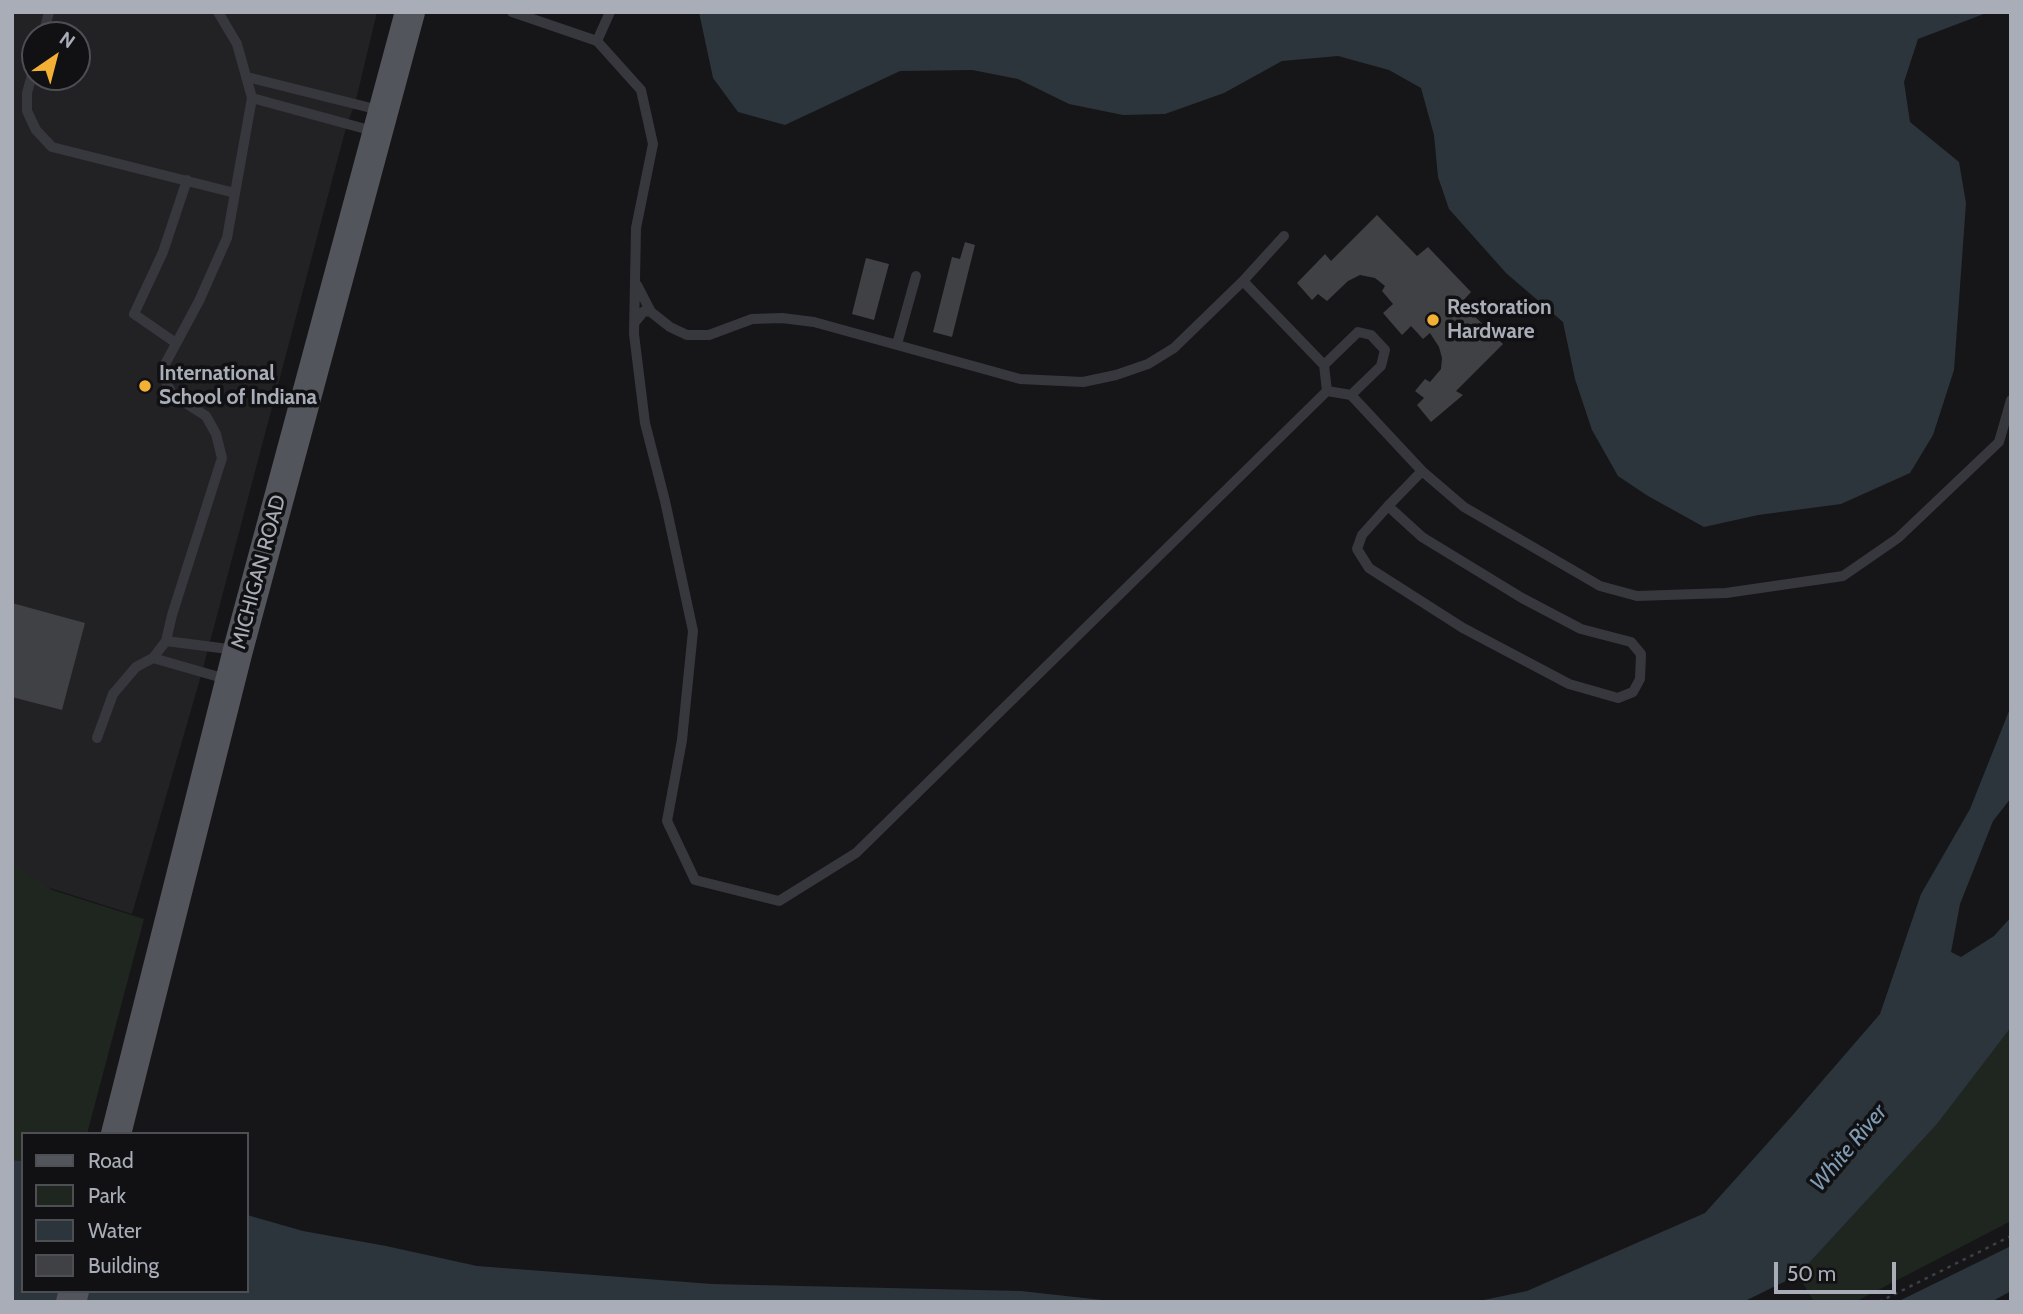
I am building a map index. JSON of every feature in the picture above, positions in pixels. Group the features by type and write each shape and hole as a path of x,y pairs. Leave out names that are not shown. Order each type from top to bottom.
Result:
{"main road":[{"name":"MICHIGAN ROAD","path":"117,1132 238,650 410,12"}],"lane":[{"path":"97,738 113,694 136,667 153,658 166,641 222,457 216,434 206,416 173,395 163,368 199,301 227,238 252,99 237,44 218,12"},
{"path":"512,12 597,41 641,90 653,144 636,228 634,323 645,423 666,501 693,631 682,740 667,821 695,880 779,901 856,853 1327,391"},
{"path":"597,41 610,12"},
{"path":"247,77 381,122"},
{"path":"28,91 27,111 36,130 52,147 235,193"},
{"path":"252,99 381,122"},
{"path":"176,343 134,314 163,251 187,180"},
{"path":"635,281 652,312 670,327 687,335 709,335 752,319 782,318 814,322 1020,379 1083,382 1116,375 1148,363 1174,348 1243,281 1284,236"},
{"path":"897,344 916,276"},
{"path":"1243,281 1324,365 1327,391"},
{"path":"634,323 644,311 652,312"},
{"path":"1324,365 1358,332 1371,335 1385,350 1381,366 1351,395"},
{"path":"1327,391 1351,395 1422,471 1464,507 1600,586 1637,596 1726,593 1843,576 1898,538 1999,442 2011,400"},
{"path":"1388,506 1422,537 1522,598 1581,629 1631,642 1641,654 1640,679 1633,692 1618,698 1569,684 1463,628 1369,568 1357,549 1362,535 1388,506 1422,471"},
{"path":"166,641 238,650"},
{"path":"153,658 231,680"}],"path":[{"path":"1879,1302 2011,1236"}],"shaded area":[{"name":"International School of Indiana","path":"12,12 377,12 355,104 347,124 202,672 132,914 12,876"}],"green space":[{"path":"12,863 52,890 144,919 88,1132 21,1132 21,1161 12,1160"},
{"path":"2011,1025 2011,1221 1855,1302 1814,1302 1798,1275 1937,1124"}],"water":[{"path":"699,12 1989,12 1918,39 1904,82 1910,122 1959,162 1966,203 1954,370 1933,435 1910,473 1841,504 1758,515 1704,527 1618,476 1592,430 1575,379 1563,322 1506,273 1449,209 1438,177 1434,135 1421,88 1389,70 1338,56 1282,61 1224,93 1165,114 1123,115 1069,104 1018,79 972,70 900,71 785,125 738,112 713,78"},
{"name":"White River","path":"2011,706 2011,798 1993,821 1960,904 1951,952 1961,957 1994,936 2011,917 2011,1027 1937,1124 1798,1275 1743,1302 1474,1302 1527,1291 1705,1213 1880,1014 1921,894 1970,809"},
{"path":"12,1160 21,1161 21,1293 248,1293 248,1215 303,1231 477,1266 712,1284 1021,1291 1120,1302 12,1302"},
{"path":"2011,1246 2011,1291 1991,1302 1897,1302"}],"building":[{"name":"Restoration Hardware","path":"1377,215 1417,256 1428,247 1471,292 1461,303 1503,344 1456,391 1463,395 1431,422 1417,405 1424,398 1415,391 1425,379 1430,382 1441,369 1439,347 1430,333 1423,339 1411,326 1402,335 1383,313 1393,304 1382,291 1385,286 1375,278 1360,275 1348,281 1327,301 1318,294 1312,300 1297,283 1325,254 1331,261"},
{"path":"965,242 975,245 952,337 933,332 952,257 960,259"},
{"path":"866,258 889,264 874,320 852,314"},
{"path":"12,603 85,623 62,710 12,697"}],"place":[{"name":"Restoration Hardware","path":"1433,320"},
{"name":"International School of Indiana","path":"145,386"}]}
